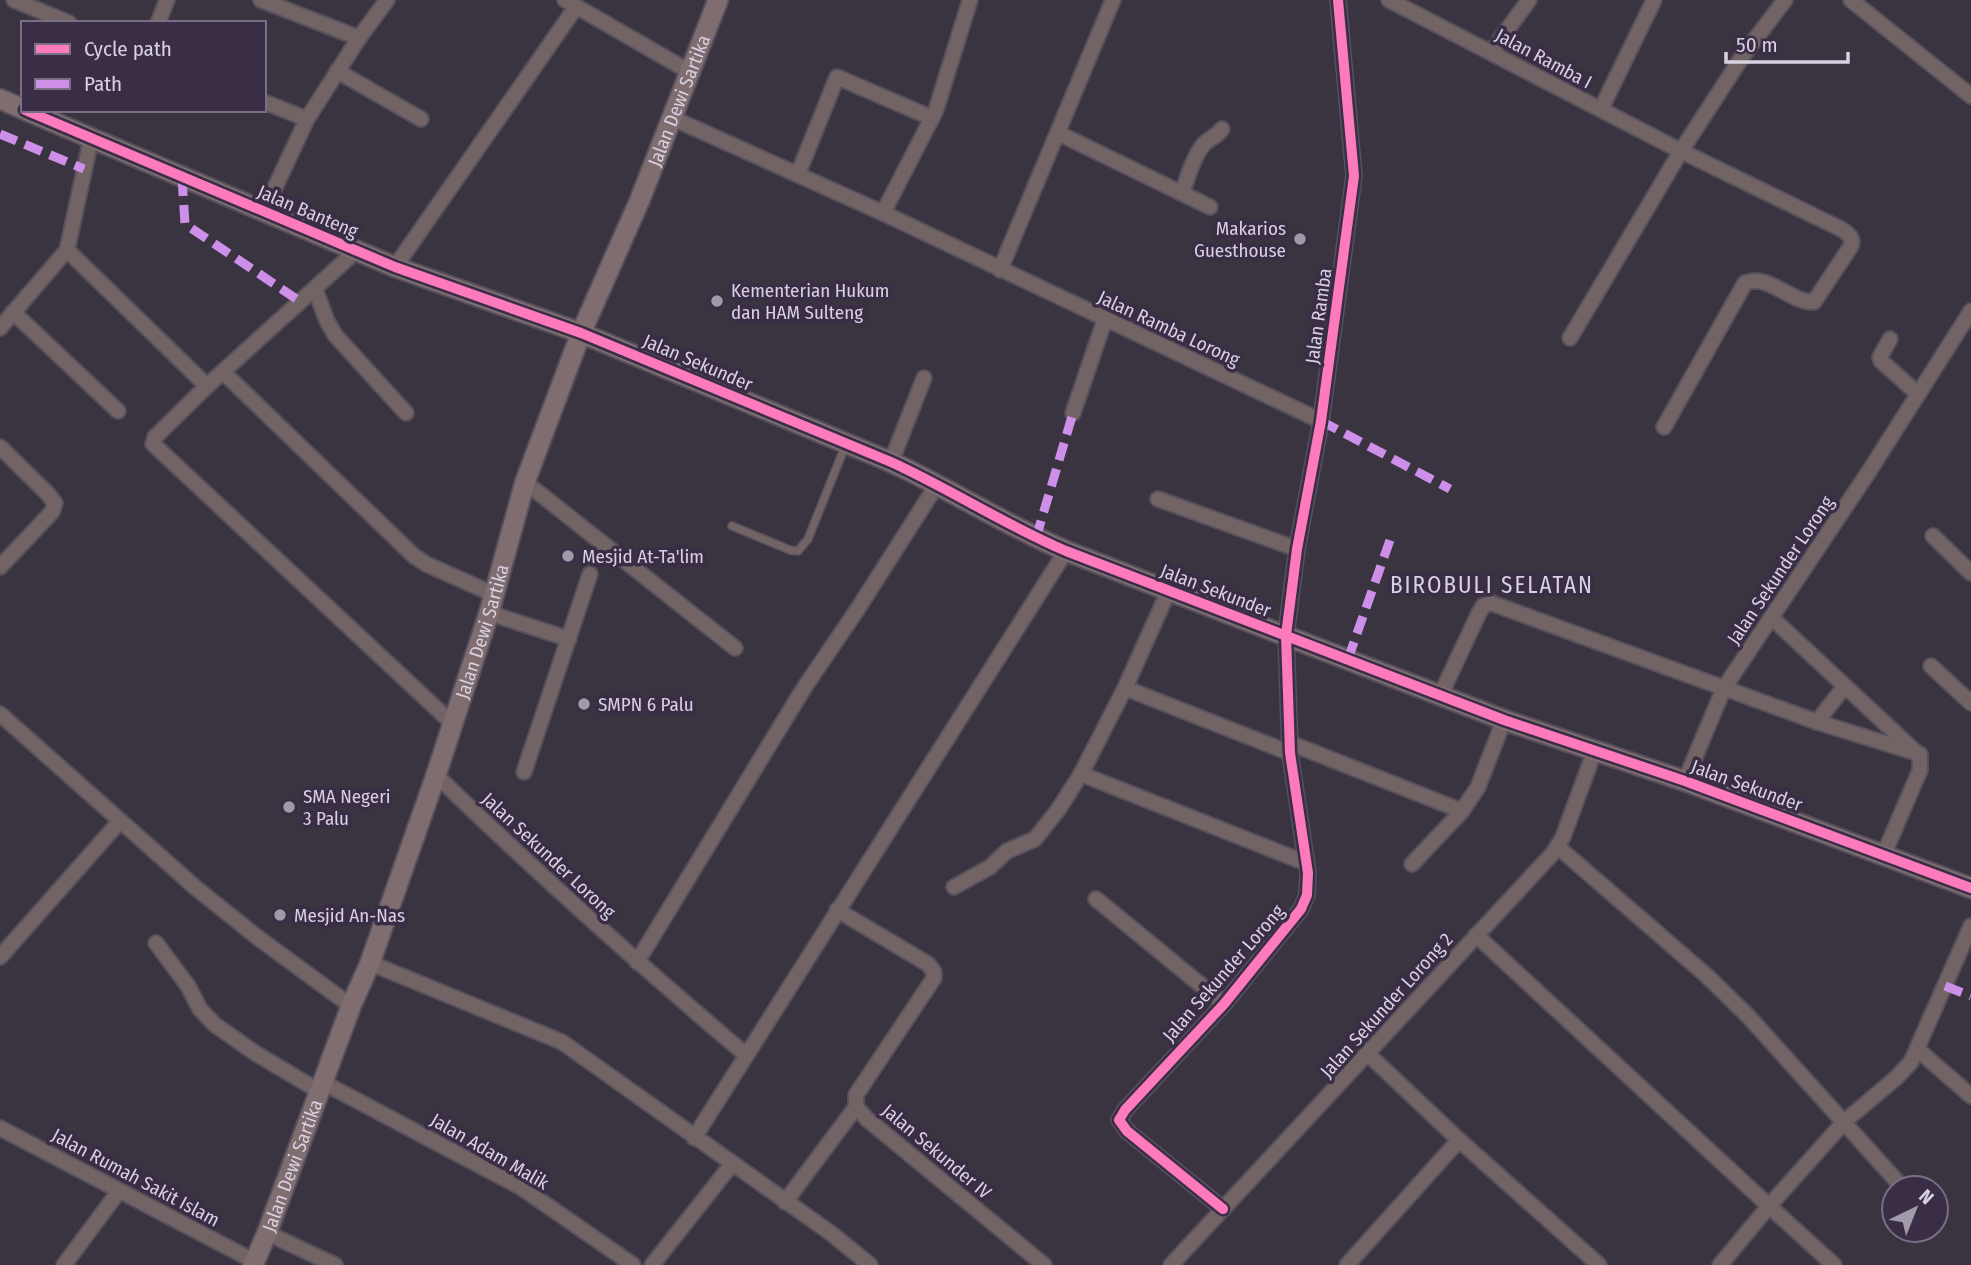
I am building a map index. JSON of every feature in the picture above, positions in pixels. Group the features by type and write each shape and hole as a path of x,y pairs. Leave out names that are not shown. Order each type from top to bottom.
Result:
{"street":[{"path":"14,0 64,21"},
{"path":"159,21 167,0"},
{"path":"261,0 359,38"},
{"path":"264,211 307,119 387,0"},
{"name":"Jalan Dewi Sartika","path":"253,1263 267,1233 351,1006 370,963 436,775 491,604 526,482 581,333 639,202 718,0"},
{"path":"883,213 932,118 943,91 970,0"},
{"path":"1000,270 1113,0"},
{"name":"Jalan Ramba","path":"1286,635 1297,549 1321,421 1354,176 1339,0"},
{"name":"Jalan Ramba I","path":"1389,0 1849,235 1852,243 1821,294 1811,303 1756,280 1745,283 1664,427"},
{"path":"1491,52 1529,0"},
{"path":"1601,109 1654,0"},
{"path":"1570,338 1681,151 1744,54 1785,0"},
{"path":"1851,0 1970,92"},
{"path":"395,267 571,4 690,72"},
{"path":"337,71 421,119"},
{"path":"798,174 837,77 932,118"},
{"name":"Jalan Banteng","path":"0,99 21,109"},
{"path":"266,103 307,119"},
{"name":"Jalan Banteng","path":"29,112 395,267 581,333"},
{"name":"Jalan Ramba Lorong","path":"672,118 883,213 1321,421"},
{"path":"1182,193 1195,159 1205,143 1222,129"},
{"path":"1058,133 1210,207"},
{"path":"0,328 67,250 91,139"},
{"path":"67,250 207,386"},
{"path":"357,250 207,386 153,439 154,446 453,724"},
{"path":"315,289 335,335 406,413"},
{"path":"1890,339 1880,357 1881,361 1918,394 1971,311"},
{"path":"13,312 118,411"},
{"path":"1073,412 1105,319"},
{"name":"Jalan Sekunder","path":"581,333 938,483 1036,538 1066,551 1504,720 1685,781 1971,888"},
{"path":"223,372 414,556 491,604 569,639"},
{"path":"891,462 924,378"},
{"name":"Jalan Sekunder Lorong","path":"1685,781 1724,688 1918,394"},
{"path":"0,447 54,500 52,512 0,567"},
{"path":"526,482 735,648"},
{"path":"637,962 804,688 858,610 938,483"},
{"path":"1158,499 1297,549"},
{"path":"1933,536 1971,573"},
{"path":"694,1138 1066,551"},
{"path":"524,772 590,574"},
{"path":"954,887 990,867 1007,851 1035,839 1058,810 1081,774 1125,688 1169,590"},
{"path":"1441,694 1479,612 1483,606 1491,603 1817,722 1920,754"},
{"path":"1772,618 1920,754 1920,770 1884,854"},
{"name":"Jalan Sekunder Lorong","path":"1223,1209 1122,1126 1120,1118 1224,1004 1301,909 1308,888 1290,748 1286,635"},
{"path":"1931,666 1971,704"},
{"path":"1817,722 1844,687"},
{"path":"1125,688 1462,811"},
{"path":"0,715 231,917 351,1006"},
{"path":"1412,864 1462,811 1478,787 1504,720"},
{"name":"Jalan Sekunder Lorong 2","path":"1171,1265 1558,847 1595,750"},
{"path":"1081,774 1306,863"},
{"name":"Jalan Sekunder Lorong","path":"436,775 520,857 746,1055"},
{"path":"0,957 120,821"},
{"path":"1558,847 1707,976 1748,1016 1890,1174"},
{"path":"1096,899 1224,1004"},
{"name":"Jalan Sekunder IV","path":"837,910 928,964 934,972 934,978 856,1095 856,1107 867,1119 1044,1265"},
{"path":"1720,1265 1844,1122 1911,1062 1971,926"},
{"path":"1476,935 1833,1265"},
{"name":"Jalan Adam Malik","path":"156,943 188,986 200,1009 214,1024 256,1053 510,1181 632,1265"},
{"path":"370,963 562,1042 832,1234 870,1265"},
{"path":"1917,1049 1971,1096"},
{"path":"1368,1054 1599,1265"},
{"path":"785,1202 856,1107"},
{"name":"Jalan Rumah Sakit Islam","path":"0,1128 59,1157 253,1263"},
{"path":"1347,1265 1460,1140"},
{"path":"652,1265 732,1164"},
{"path":"64,1265 119,1191"},
{"path":"267,1233 335,1265"}],"lane":[{"path":"732,526 798,551 808,539 846,444"}],"marked path":[{"path":"0,134 84,169"},
{"path":"182,178 185,224 301,302"},
{"path":"1036,538 1073,413"},
{"path":"1321,421 1450,489"},
{"path":"1348,659 1390,540"},
{"path":"1945,986 1971,996"}],"cycle path":[{"path":"1223,1209 1127,1131 1119,1120 1125,1110 1224,1004 1301,909 1307,895 1308,873 1290,753 1286,635 1297,549 1321,421 1354,176 1338,0"},
{"path":"30,112 395,267 581,333 891,462 1066,551 1504,720 1685,781 1971,888"}],"place":[{"name":"Makarios Guesthouse","path":"1300,239"},
{"name":"Kementerian Hukum dan HAM Sulteng","path":"717,301"},
{"name":"Mesjid At-Ta'lim","path":"568,556"},
{"name":"SMPN 6 Palu","path":"584,704"},
{"name":"SMA Negeri 3 Palu","path":"289,807"},
{"name":"Mesjid An-Nas","path":"280,915"}],"district":[{"name":"BIROBULI SELATAN","path":"1492,585"}]}
